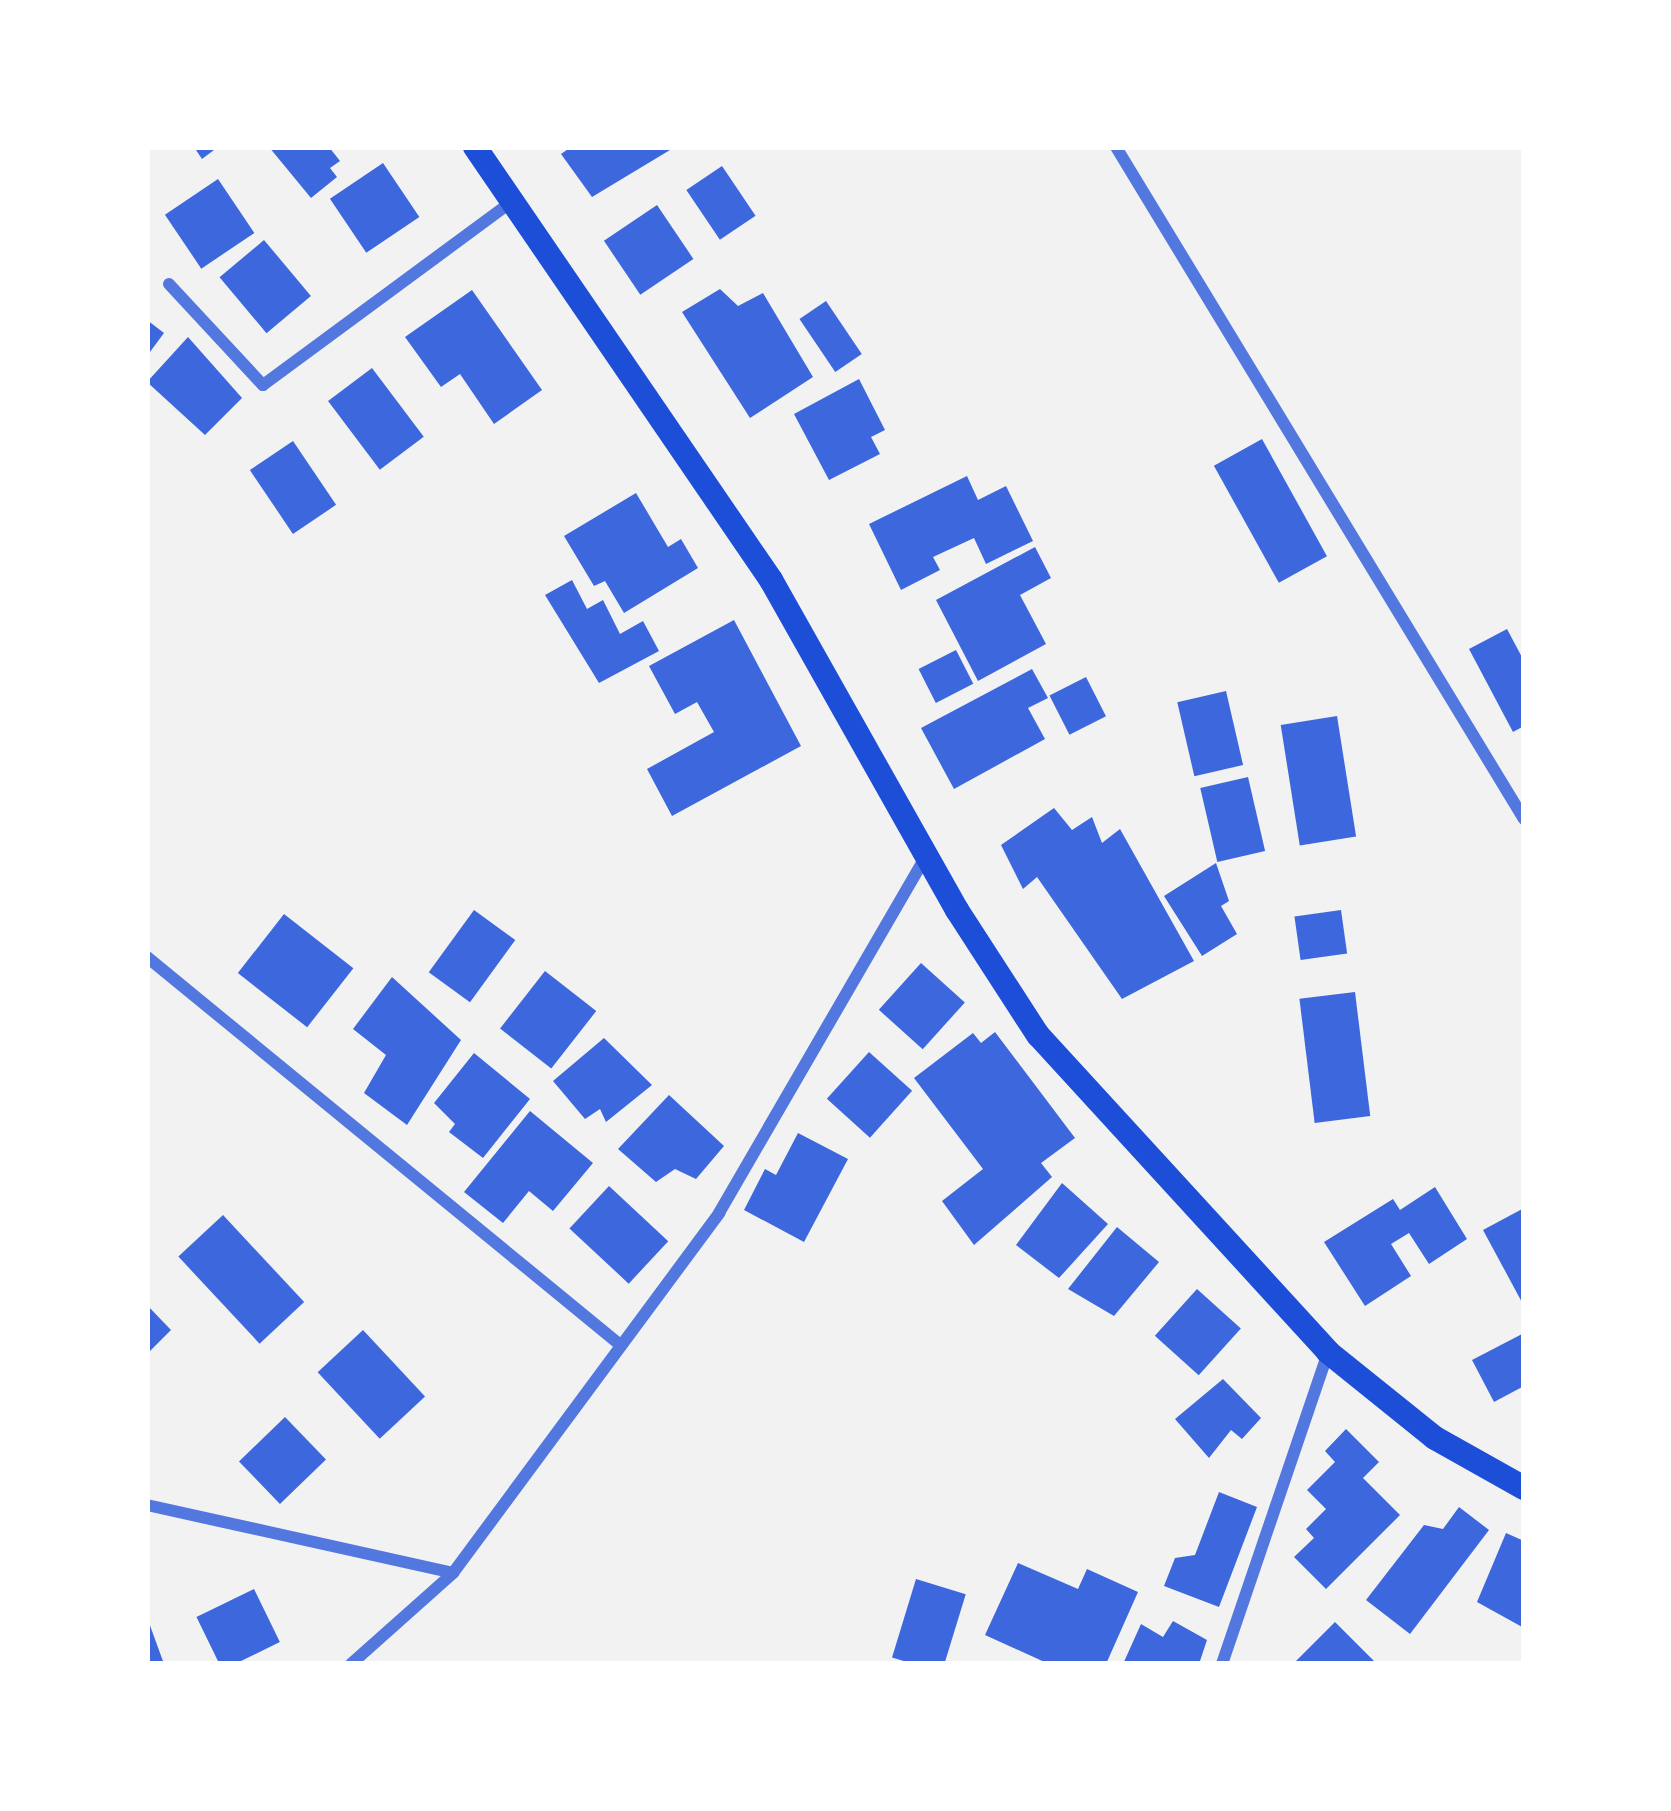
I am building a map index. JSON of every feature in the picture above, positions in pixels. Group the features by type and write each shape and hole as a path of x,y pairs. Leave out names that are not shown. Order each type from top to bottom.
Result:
{"main road":[{"path":"475,147 771,580 926,856 1038,1035 1328,1352 1435,1438 1524,1487"}],"street":[{"path":"1116,147 1524,819"},
{"path":"169,284 263,385 512,201"},
{"path":"350,1664 453,1573 618,1343 719,1213 926,856"},
{"path":"147,957 618,1343"},
{"path":"1222,1664 1328,1352"},
{"path":"147,1505 453,1573"}],"building":[{"path":"194,147 218,147 202,159"},
{"path":"269,147 329,147 340,161 330,168 337,177 311,198"},
{"path":"571,147 675,147 592,197 561,154"},
{"path":"383,163 419,217 366,253 330,199"},
{"path":"722,166 756,216 720,240 686,190"},
{"path":"218,179 254,233 201,269 165,215"},
{"path":"657,205 693,259 640,295 604,241"},
{"path":"264,240 311,296 266,333 220,277"},
{"path":"720,289 738,306 763,293 813,377 750,418 682,312"},
{"path":"472,290 542,390 494,424 460,374 441,387 405,337"},
{"path":"826,301 862,354 835,372 799,319"},
{"path":"147,320 164,333 147,356"},
{"path":"188,337 242,398 205,435 147,382"},
{"path":"372,368 424,437 380,470 328,401"},
{"path":"859,379 885,430 871,437 880,454 829,480 794,414"},
{"path":"1262,439 1327,556 1279,583 1214,466"},
{"path":"293,441 336,505 293,534 250,470"},
{"path":"967,476 978,500 1006,486 1033,541 986,564 974,538 933,557 940,570 901,590 869,524"},
{"path":"636,493 668,547 681,539 698,568 624,613 605,581 594,586 564,536"},
{"path":"1035,547 1051,578 1020,595 1046,644 978,681 936,600"},
{"path":"572,580 587,609 603,600 620,634 643,621 659,651 599,683 545,595"},
{"path":"734,620 801,746 672,816 647,769 714,732 697,702 675,714 649,666"},
{"path":"1507,629 1524,661 1524,726 1513,732 1469,649"},
{"path":"956,650 973,684 936,703 919,669"},
{"path":"1032,669 1048,698 1028,708 1045,739 954,789 921,728"},
{"path":"1086,677 1106,716 1069,735 1049,696"},
{"path":"1226,691 1243,765 1194,776 1177,702"},
{"path":"1337,716 1356,836 1300,845 1281,725"},
{"path":"1248,777 1265,851 1217,862 1200,788"},
{"path":"1054,808 1072,830 1092,817 1102,843 1120,829 1194,961 1122,999 1037,877 1023,889 1001,845"},
{"path":"1216,863 1229,901 1221,906 1237,934 1202,956 1164,896"},
{"path":"474,910 515,940 470,1002 429,972"},
{"path":"1341,910 1347,954 1301,960 1294,917"},
{"path":"284,914 353,968 307,1027 238,973"},
{"path":"921,963 965,1002 923,1049 879,1010"},
{"path":"545,971 596,1011 551,1069 500,1029"},
{"path":"392,977 461,1040 407,1125 364,1093 386,1055 353,1029"},
{"path":"1355,992 1370,1116 1315,1123 1299,999"},
{"path":"995,1032 1075,1138 1041,1163 1052,1177 974,1245 942,1201 983,1169 914,1078 973,1033 981,1043"},
{"path":"604,1038 652,1085 606,1122 600,1109 585,1119 553,1081"},
{"path":"869,1052 912,1091 870,1138 827,1099"},
{"path":"474,1053 530,1099 483,1158 449,1132 455,1124 434,1103"},
{"path":"669,1095 724,1146 696,1179 675,1169 656,1182 618,1149"},
{"path":"530,1111 593,1163 553,1211 529,1191 503,1223 464,1192"},
{"path":"798,1133 848,1159 804,1242 744,1210 765,1169 776,1175"},
{"path":"1062,1183 1108,1224 1059,1278 1016,1245"},
{"path":"609,1186 668,1241 629,1284 569,1228"},
{"path":"1435,1187 1467,1239 1429,1264 1409,1233 1391,1244 1411,1276 1365,1306 1324,1242 1393,1199 1400,1210"},
{"path":"1524,1208 1524,1306 1483,1230"},
{"path":"223,1215 304,1302 260,1344 178,1257"},
{"path":"1117,1227 1159,1262 1114,1316 1068,1289"},
{"path":"1197,1289 1241,1328 1199,1375 1155,1336"},
{"path":"147,1305 171,1330 147,1354"},
{"path":"363,1330 425,1397 380,1439 318,1372"},
{"path":"1524,1333 1524,1386 1494,1402 1472,1360"},
{"path":"1223,1379 1261,1418 1242,1439 1231,1430 1209,1458 1175,1419"},
{"path":"285,1417 326,1459 280,1504 239,1461"},
{"path":"1346,1429 1379,1462 1363,1478 1400,1515 1326,1589 1294,1557 1314,1538 1306,1529 1326,1509 1307,1490 1335,1462 1325,1451"},
{"path":"1219,1492 1257,1507 1219,1607 1164,1586 1175,1558 1195,1555"},
{"path":"1459,1507 1489,1530 1410,1634 1366,1600 1424,1525 1443,1529"},
{"path":"1506,1533 1524,1541 1524,1628 1477,1602"},
{"path":"1018,1563 1078,1589 1087,1569 1138,1592 1106,1664 1049,1664 985,1635"},
{"path":"916,1579 966,1594 944,1664 914,1664 892,1657"},
{"path":"254,1589 280,1642 235,1664 219,1664 196,1617"},
{"path":"148,1620 164,1664 147,1664"},
{"path":"1173,1621 1207,1640 1199,1664 1123,1664 1141,1624 1163,1637"},
{"path":"1335,1622 1377,1664 1293,1664"}]}
